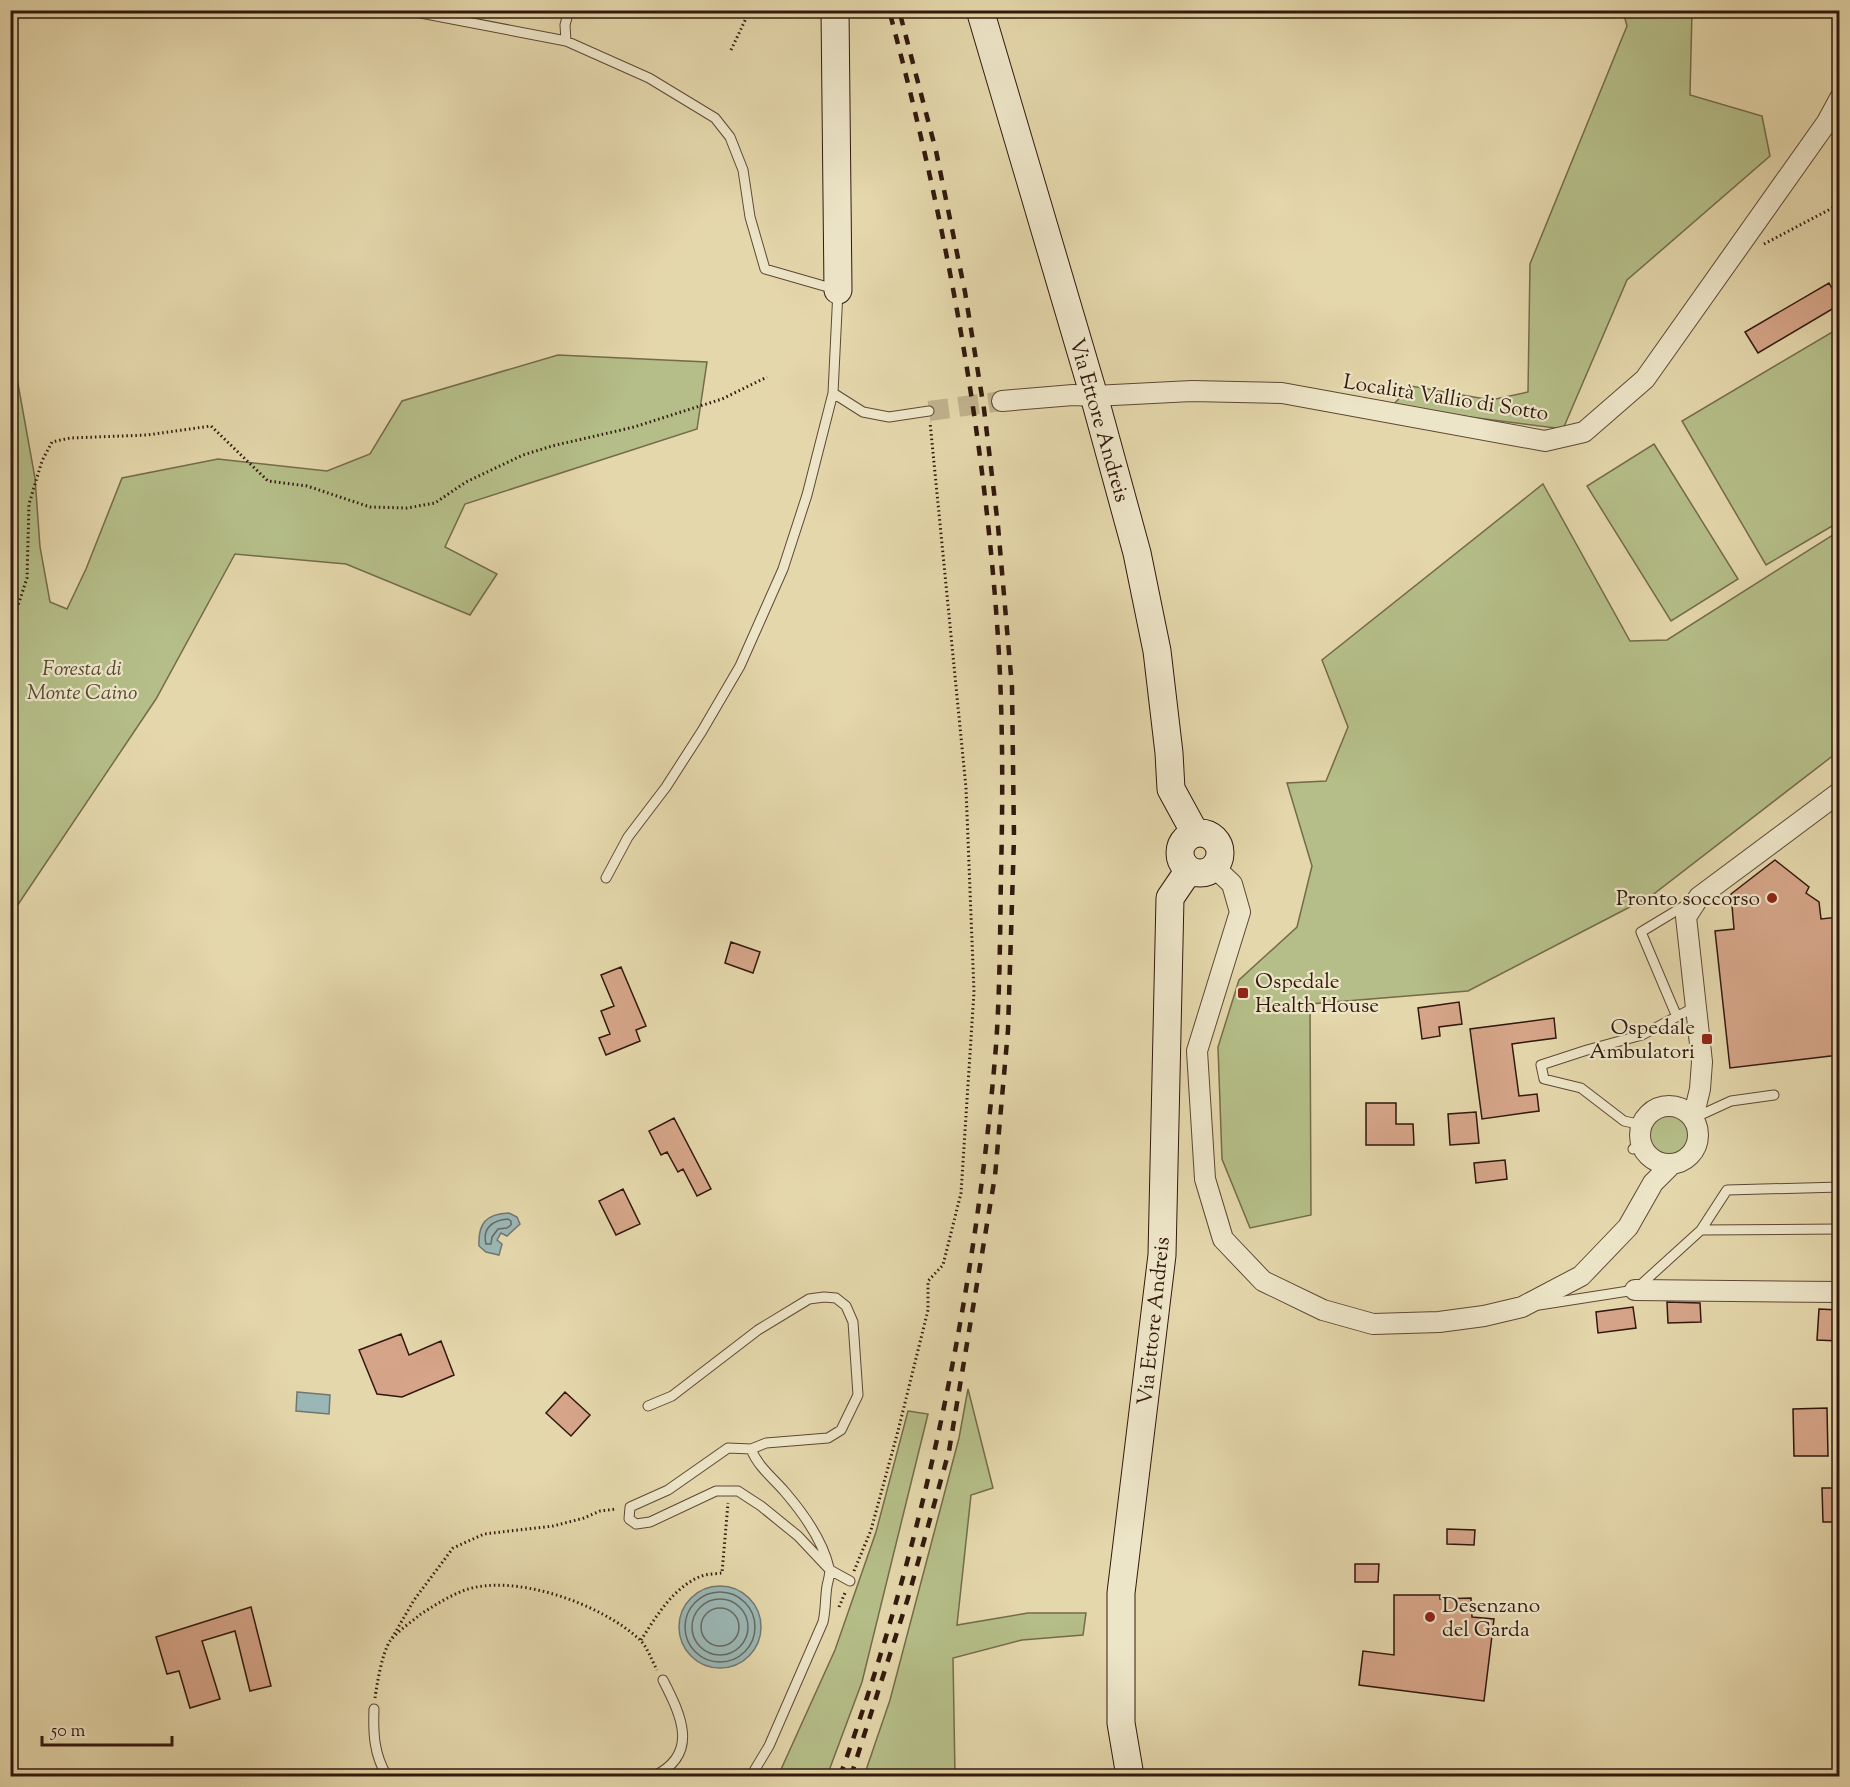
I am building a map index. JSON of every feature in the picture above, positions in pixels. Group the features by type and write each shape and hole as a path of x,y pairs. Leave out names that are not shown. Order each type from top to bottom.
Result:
{"street":[{"path":"835,10 838,290"},
{"name":"Via Ettore Andreis","path":"980,10 1094,396 1137,553 1157,651 1172,789 1196,833 1188,836 1183,842 1180,857 1184,865 1202,869"},
{"name":"Località Vallio di Sotto","path":"1002,401 1073,394 1094,396 1192,391 1282,393 1545,441 1584,432 1645,380 1827,122 1839,98"},
{"path":"1700,1089 1675,1106 1659,1108 1652,1112 1632,1134 1648,1155 1662,1162 1686,1160 1693,1153 1699,1136 1694,1118 1700,1089 1702,1062 1686,917 1699,897 1839,792"},
{"path":"1202,869 1232,884 1240,912 1197,1052 1205,1179 1223,1239 1263,1281 1323,1310 1372,1324 1439,1322 1484,1316 1522,1307 1581,1276 1628,1227 1662,1162"},
{"name":"Via Ettore Andreis","path":"1130,1776 1121,1723 1121,1593 1162,1255 1170,898 1202,869"},
{"path":"1675,1106 1694,1118"},
{"path":"1635,1290 1839,1292"}],"lane":[{"path":"405,10 566,41 649,78 716,118 730,137 743,170 750,217 765,269 838,290 833,393 807,495 783,569 740,666 666,788 628,837 606,878"},
{"path":"566,41 565,25 569,10"},
{"path":"833,393 864,412 872,414 889,417 928,411"},
{"path":"1677,1017 1641,932 1699,897"},
{"path":"1632,1134 1581,1088 1544,1079 1541,1065 1642,1035 1695,1007"},
{"path":"1694,1118 1731,1101 1774,1095"},
{"path":"1522,1307 1635,1290 1701,1230 1727,1191 1839,1186"},
{"path":"1701,1230 1839,1229"},
{"path":"648,1406 672,1396 758,1329 809,1299 836,1298 846,1306 853,1322 858,1395 841,1430 828,1438 766,1443 751,1449 728,1448 668,1490 630,1507 629,1519 636,1524 650,1522 716,1491 738,1491 761,1506 798,1536 830,1570 850,1581"},
{"path":"751,1449 760,1465 787,1494 805,1520 823,1551 830,1570 826,1587 827,1607 823,1622 769,1746 752,1776"},
{"path":"654,1776 669,1769 680,1754 682,1739 679,1711 663,1680"},
{"path":"374,1709 373,1736 381,1766 387,1776"}],"path":[{"path":"731,50 750,10"},
{"path":"1759,247 1839,204"},
{"path":"10,630 27,578 29,504 42,461 52,442 70,438 147,435 211,426 268,481 307,486 370,507 407,508 435,503 466,482 523,455 634,427 722,399 766,377"},
{"path":"836,1614 871,1530 928,1310 928,1281 944,1265 961,1193 974,992 966,788 928,411"},
{"path":"641,1640 656,1617 680,1588 700,1576 722,1573 729,1490"},
{"path":"374,1709 377,1679 390,1642 414,1600 453,1548 484,1534 553,1526 584,1518 600,1511 630,1507"},
{"path":"390,1642 410,1622 440,1601 466,1590 497,1586 537,1590 577,1602 609,1617 641,1640 663,1680"}],"green space":[{"path":"1623,11 1692,11 1690,95 1762,116 1770,156 1627,280 1563,429 1391,407 1411,386 1491,400 1528,392 1530,264 1627,26"},
{"path":"1839,328 1839,522 1766,565 1682,421"},
{"name":"Foresta di Monte Caino","path":"11,345 35,478 40,547 50,602 67,609 86,569 122,478 218,459 327,471 370,454 402,401 558,355 707,362 697,429 465,504 445,547 497,574 470,615 346,564 235,554 156,699 11,915"},
{"path":"1654,444 1738,579 1671,621 1587,486"},
{"path":"1543,484 1630,641 1667,640 1839,531 1839,751 1651,896 1468,991 1310,1004 1311,1215 1250,1228 1222,1159 1218,1047 1239,980 1297,927 1312,866 1287,783 1326,781 1348,727 1322,660"},
{"path":"1669,1114 1677,1115 1684,1120 1689,1127 1689,1143 1684,1150 1677,1155 1669,1156 1661,1155 1654,1150 1649,1143 1648,1135 1649,1127 1654,1120 1661,1115"},
{"path":"968,1389 993,1488 971,1495 957,1625 1028,1613 1086,1613 1083,1635 1022,1640 953,1658 955,1776 864,1776 890,1700 959,1438"},
{"path":"908,1411 928,1414 862,1682 827,1776 778,1776 835,1650 876,1532"}],"water":[{"path":"509,1213 517,1217 520,1224 507,1236 501,1233 497,1240 502,1244 499,1255 486,1252 479,1246 482,1226 494,1215"},
{"path":"297,1392 330,1395 329,1414 296,1411"},
{"path":"720,1586 736,1589 749,1598 758,1611 761,1627 758,1643 749,1656 736,1665 720,1668 704,1665 691,1656 682,1643 679,1627 682,1611 691,1598 704,1589"}],"building":[{"path":"1829,283 1839,305 1758,353 1745,332"},
{"path":"1775,860 1809,887 1806,893 1819,902 1821,919 1839,917 1839,1055 1730,1068 1715,931 1734,929 1731,894"},
{"path":"731,942 760,952 753,973 725,963"},
{"path":"621,967 646,1026 636,1030 640,1041 606,1055 599,1038 610,1034 601,1011 614,1006 601,975"},
{"path":"1459,1002 1462,1024 1439,1027 1440,1036 1422,1039 1418,1008"},
{"path":"1554,1018 1556,1038 1512,1044 1519,1096 1537,1094 1539,1111 1482,1119 1470,1029"},
{"path":"1366,1103 1396,1103 1396,1124 1413,1124 1414,1145 1366,1145"},
{"path":"1476,1112 1479,1143 1450,1145 1448,1114"},
{"path":"674,1118 711,1189 697,1196 683,1169 678,1172 667,1152 661,1155 649,1131"},
{"path":"1505,1160 1507,1179 1476,1183 1474,1163"},
{"path":"623,1189 640,1224 616,1235 599,1201"},
{"path":"1667,1302 1700,1303 1701,1322 1668,1323"},
{"path":"1633,1307 1636,1328 1598,1333 1596,1312"},
{"path":"1819,1309 1839,1310 1839,1341 1817,1340"},
{"path":"401,1334 409,1355 441,1341 454,1375 402,1397 377,1394 359,1350"},
{"path":"565,1392 590,1415 571,1436 546,1413"},
{"path":"1827,1408 1828,1456 1794,1456 1793,1409"},
{"path":"1822,1488 1839,1488 1839,1522 1823,1522"},
{"path":"1447,1529 1475,1530 1474,1545 1447,1544"},
{"path":"1355,1564 1379,1564 1378,1582 1355,1582"},
{"path":"1394,1595 1440,1595 1440,1599 1471,1598 1472,1617 1494,1619 1484,1701 1359,1685 1363,1651 1394,1655"},
{"path":"251,1607 271,1686 250,1691 235,1631 202,1641 220,1699 190,1708 179,1671 167,1674 156,1637"}],"tunnel":[{"path":"929,411 1002,401"}],"railway":[{"path":"840,1776 897,1599 942,1416 975,1231 996,1046 999,982 1001,718 999,654 990,545 958,314 927,161 889,10"},
{"path":"851,1776 908,1598 949,1451 995,1176 1008,1030 1014,837 1012,687 998,526 984,409 965,292 936,151 899,10"}],"place":[{"name":"Pronto soccorso","path":"1772,898"},
{"name":"Ospedale Health House","path":"1243,993"},
{"name":"Ospedale Ambulatori","path":"1707,1039"},
{"name":"Desenzano del Garda","path":"1430,1617"}]}
